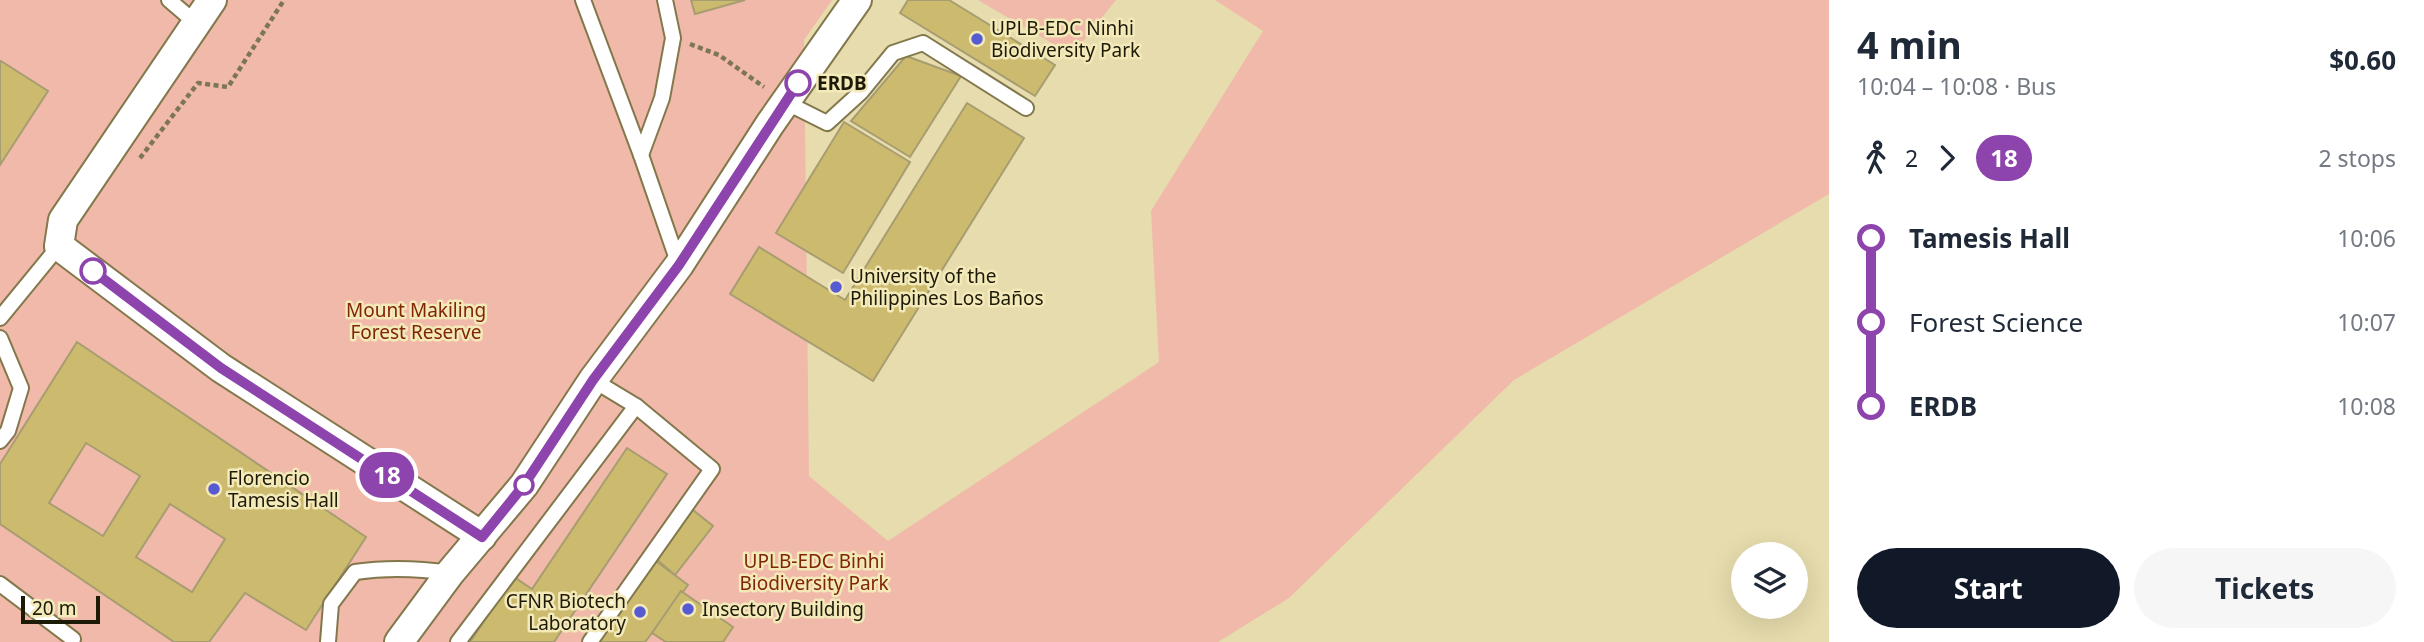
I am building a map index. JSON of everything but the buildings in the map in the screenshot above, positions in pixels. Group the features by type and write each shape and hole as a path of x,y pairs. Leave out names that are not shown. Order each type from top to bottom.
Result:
{"street":[{"path":"212,0 61,233 221,368 482,537"},
{"path":"399,642 450,573 524,485 593,380 679,265 780,99 857,0"}],"lane":[{"path":"169,0 197,23"},
{"path":"583,0 679,265"},
{"path":"641,155 662,98 673,37 665,0"},
{"path":"780,99 827,123 861,92 893,53 923,43 1026,108"},
{"path":"0,318 61,233"},
{"path":"0,338 20,388 8,430 0,441"},
{"path":"590,642 712,469 636,406 593,380"},
{"path":"458,642 636,406"},
{"path":"328,642 331,604 355,572 389,567 414,567 450,573"},
{"path":"0,584 73,639"}],"path":[{"path":"134,167 198,83 228,87 284,0"},
{"path":"673,37 719,55 780,99"}],"green space":[{"name":"Mount Makiling Forest Reserve","path":"0,0 832,0 804,40 809,476 888,541 1159,362 1151,211 1263,31 1215,0 1829,0 1829,194 1514,380 1289,598 1218,642 0,642"},
{"path":"978,0 1116,0 1072,55"}],"bus line":[{"name":"18","path":"93,271 221,368 482,537 524,485 593,380 679,265 798,83"}],"place":[{"name":"UPLB-EDC Ninhi Biodiversity Park","path":"977,39"},
{"name":"ERDB","path":"798,83"},
{"name":"University of the Philippines Los Baños","path":"836,287"},
{"name":"Florencio Tamesis Hall","path":"214,489"},
{"name":"Insectory Building","path":"688,609"},
{"name":"CFNR Biotech Laboratory","path":"640,612"}],"park label":[{"name":"UPLB-EDC Binhi Biodiversity Park","path":"814,572"}]}
